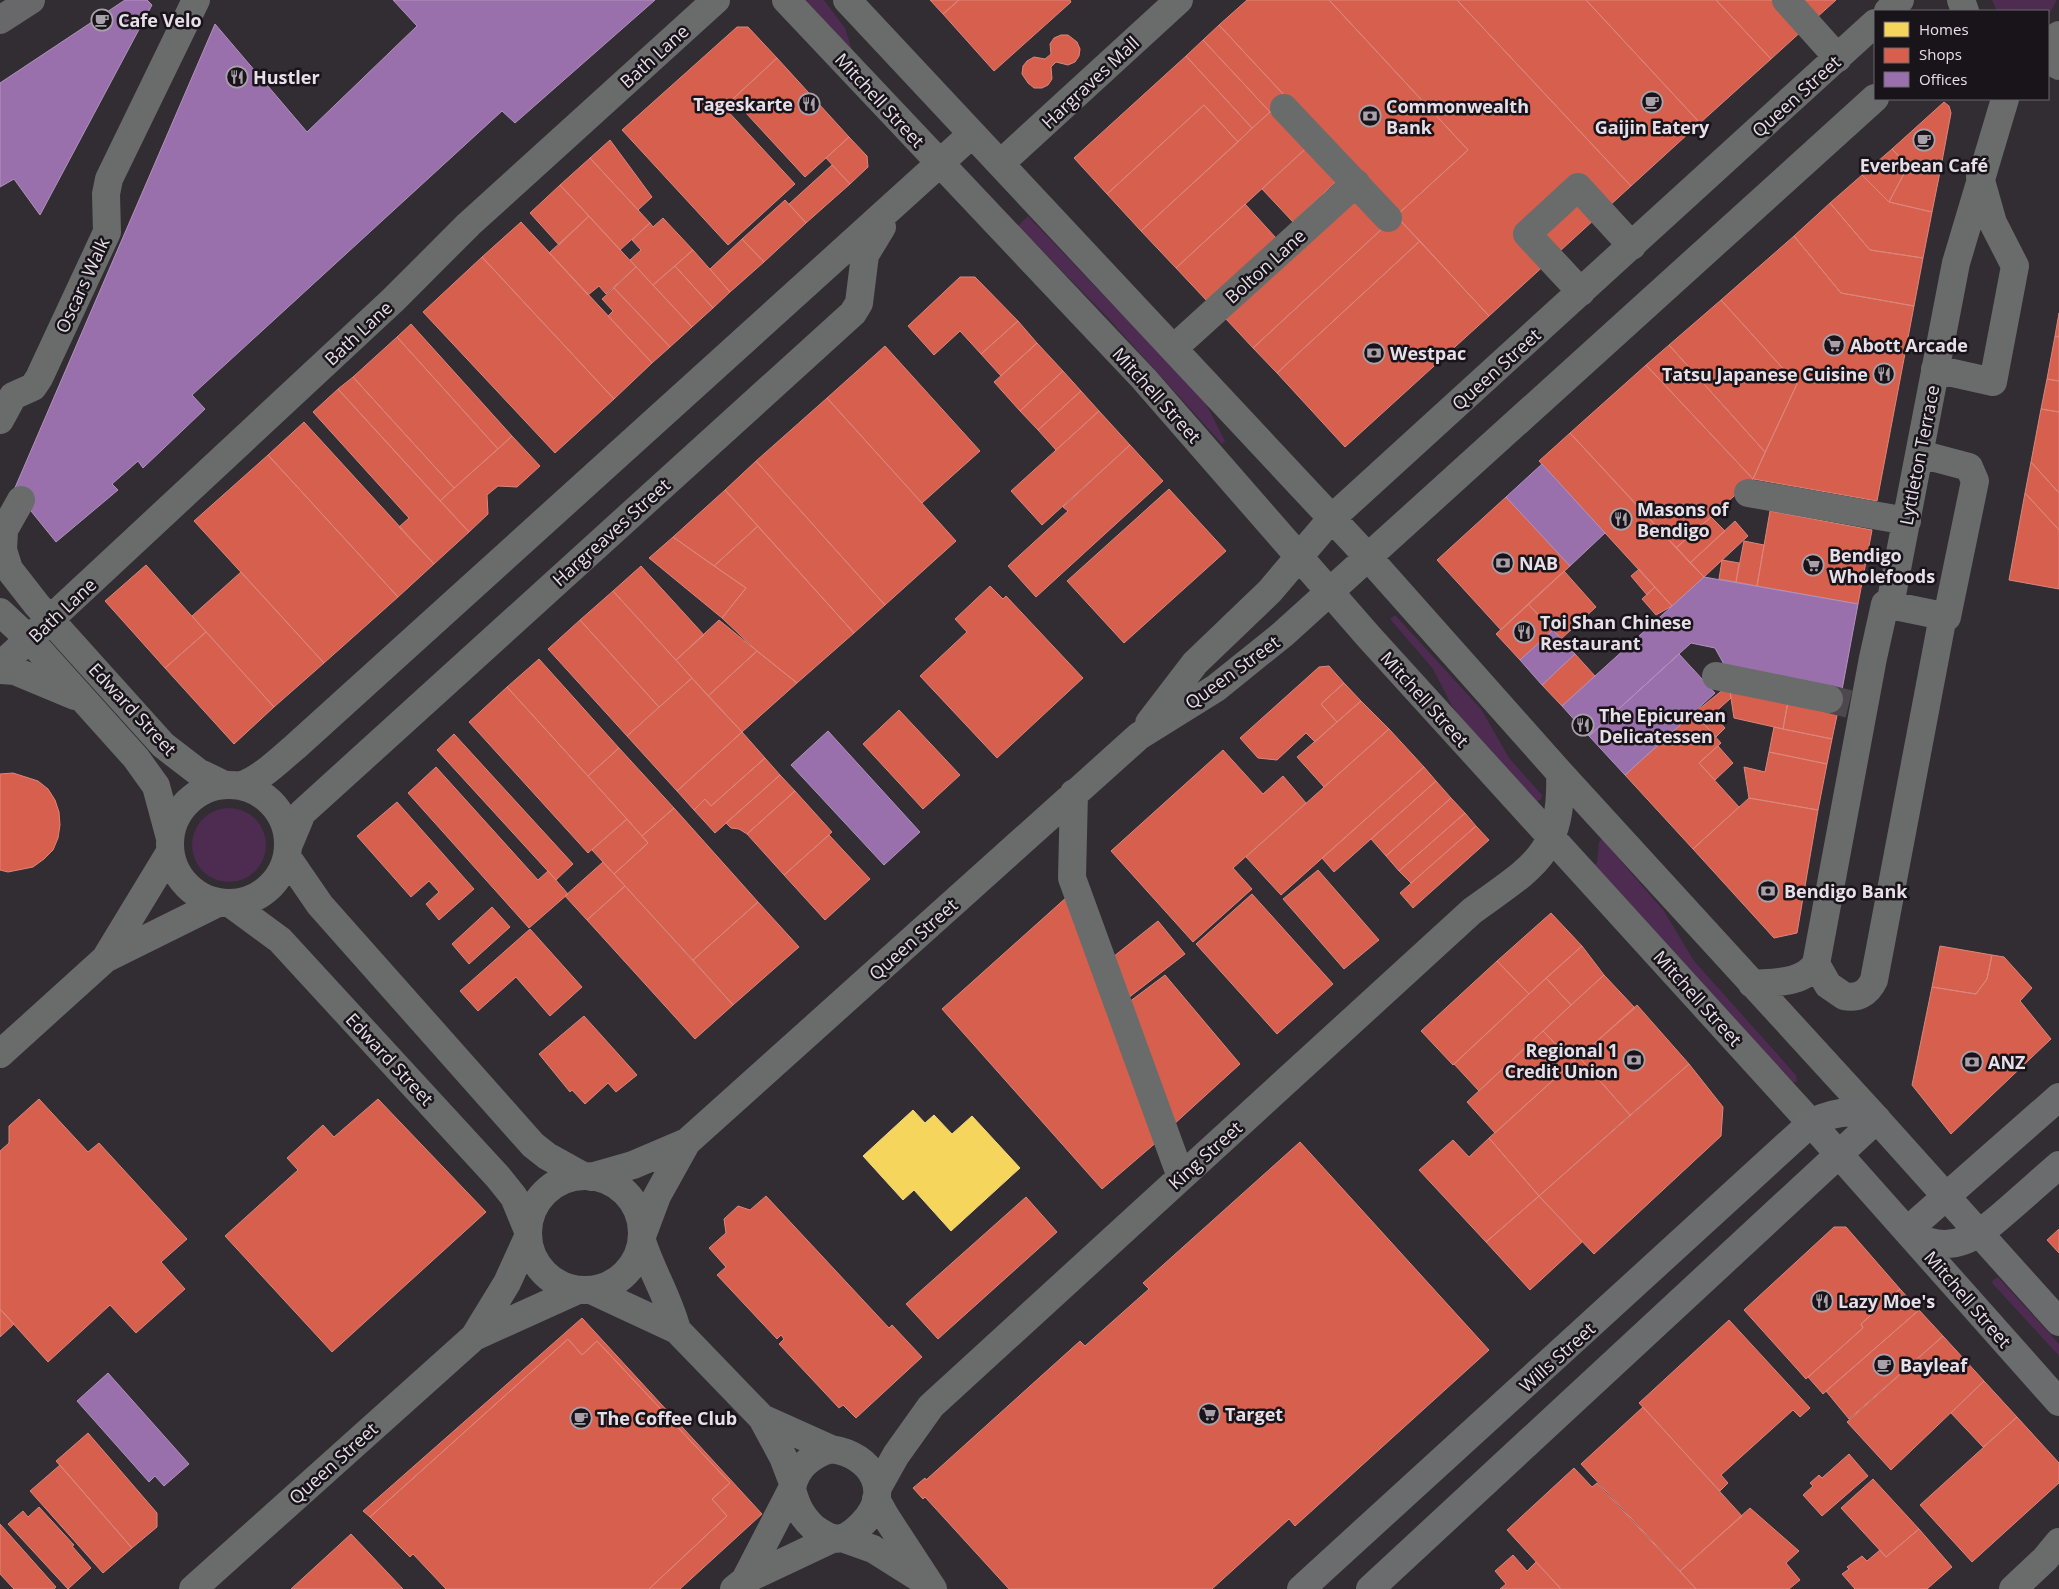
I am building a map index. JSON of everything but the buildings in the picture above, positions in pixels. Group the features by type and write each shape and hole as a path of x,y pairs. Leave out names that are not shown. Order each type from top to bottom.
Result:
{"main road":[{"path":"2059,1097 1946,1198 1910,1233 1923,1241 1946,1244 1979,1235 2059,1165"},
{"path":"1811,1123 1827,1116 1844,1112 1875,1117 2059,1322"},
{"path":"1370,1589 1840,1154 1875,1117"},
{"name":"Mitchell Street","path":"1811,1123 2059,1402"},
{"name":"Wills Street","path":"1301,1589 1811,1123"}],"street":[{"name":"Oscars Walk","path":"0,420 13,396 33,387 55,344 107,232 106,194 109,179 196,0"},
{"name":"Bath Lane","path":"0,666 393,300 470,224 716,0"},
{"name":"Mitchell Street","path":"786,0 1144,379 1330,592 1811,1123"},
{"name":"Hargraves Mall","path":"1001,164 1179,0"},
{"path":"1786,0 1838,58"},
{"path":"1889,10 1900,0"},
{"path":"852,2 972,134 1368,557 1560,773 1875,1117"},
{"name":"Queen Street","path":"1139,736 1195,664 1270,591 1332,518 1874,25"},
{"name":"Queen Street","path":"642,1238 657,1196 687,1142 1139,736 1216,688 1283,634 1874,99"},
{"name":"Lyttleton Terrace","path":"1816,964 1847,703 1885,604 1890,605 1956,263 2002,102"},
{"path":"1284,108 1388,218"},
{"name":"Hargreaves Street","path":"232,785 253,781 275,765 972,134"},
{"path":"1935,369 1993,382 2016,266 1993,223 1980,177"},
{"name":"Bolton Lane","path":"1174,348 1356,183"},
{"path":"1581,292 1527,234 1568,196 1578,187 1632,246"},
{"name":"Hargreaves Street","path":"288,851 302,813 853,313 859,303 865,255 900,201"},
{"path":"808,284 823,280 832,280 840,284 850,296 853,313"},
{"path":"1890,605 1947,617 1975,481 1968,467 1920,454"},
{"path":"1748,493 1907,521"},
{"path":"2,534 21,500"},
{"name":"Edward Street","path":"2,534 3,550 9,569 51,620 163,745 191,767 232,785"},
{"name":"Edward Street","path":"0,612 30,640 136,758 155,784 170,845"},
{"path":"1752,984 1800,977 1809,972 1816,964 1828,985 1844,996 1861,995 1867,992 1874,980 1942,616"},
{"name":"Edward Street","path":"0,670 15,671 81,698"},
{"path":"1716,676 1847,703"},
{"path":"1553,838 1561,795 1560,773"},
{"path":"105,959 170,845 176,817 191,798 209,789 232,785 255,791 274,806 285,823 288,851 281,873 266,890 244,902 224,903 202,897 185,884 172,863 170,845"},
{"path":"1074,793 1072,878 1181,1177"},
{"name":"King Street","path":"877,1494 896,1455 931,1406 1472,910 1531,868 1543,855 1553,838"},
{"path":"288,851 320,905 534,1145 547,1156 587,1176 615,1185 634,1203 640,1219 642,1238 657,1281 671,1304 677,1330"},
{"name":"Edward Street","path":"224,903 280,940 498,1177 514,1197 528,1234"},
{"path":"0,1054 105,959 224,903"},
{"name":"Queen Street","path":"587,1176 633,1165 687,1142"},
{"path":"587,1176 559,1183 539,1199 531,1214 528,1234 533,1256 544,1272 559,1284 584,1290 677,1330 762,1418 783,1457 800,1514 820,1532 873,1549 930,1586"},
{"name":"Queen Street","path":"192,1589 474,1337 507,1283 528,1234"},
{"path":"584,1290 609,1285 625,1274 636,1259 642,1238"},
{"name":"Queen Street","path":"474,1337 584,1290"},
{"path":"762,1418 831,1449 856,1456 867,1464 874,1476 877,1494 930,1586"},
{"path":"739,1584 792,1486 809,1459 831,1449"},
{"path":"739,1584 854,1531 872,1511 877,1494"},
{"path":"2013,1589 2054,1551"}],"shaded area":[{"path":"804,0 824,0 845,28 852,50"},
{"path":"1992,0 2057,0 2049,14 2049,10 1997,10"},
{"path":"1028,216 1200,396 1225,441 1222,444 1107,317 1018,226"},
{"path":"1395,615 1481,709 1509,758 1542,795 1541,800 1536,801 1461,719 1452,706 1433,669 1390,619"},
{"path":"229,808 250,814 260,824 266,845 260,866 250,876 229,882 208,876 198,866 192,845 198,824 208,814"},
{"path":"1602,839 1664,911 1694,961 1796,1075 1797,1082 1792,1082 1594,865 1597,863 1599,842"},
{"path":"1998,1277 2059,1344 2059,1356 1992,1283"}],"tunnel":[{"path":"1829,699 1849,704"}],"place":[{"name":"Cafe Velo","path":"102,20"},
{"name":"Hustler","path":"237,77"},
{"name":"Gaijin Eatery","path":"1652,102"},
{"name":"Tageskarte","path":"809,104"},
{"name":"Commonwealth Bank","path":"1370,116"},
{"name":"Everbean Café","path":"1924,140"},
{"name":"Abott Arcade","path":"1834,345"},
{"name":"Westpac","path":"1374,353"},
{"name":"Tatsu Japanese Cuisine","path":"1884,374"},
{"name":"Masons of Bendigo","path":"1621,519"},
{"name":"NAB","path":"1503,563"},
{"name":"Bendigo Wholefoods","path":"1813,565"},
{"name":"Toi Shan Chinese Restaurant","path":"1524,632"},
{"name":"The Epicurean Delicatessen","path":"1583,725"},
{"name":"Bendigo Bank","path":"1768,891"},
{"name":"Regional 1 Credit Union","path":"1634,1060"},
{"name":"ANZ","path":"1972,1062"},
{"name":"Lazy Moe's","path":"1822,1301"},
{"name":"Bayleaf","path":"1884,1365"},
{"name":"Target","path":"1209,1414"},
{"name":"The Coffee Club","path":"581,1418"}]}
